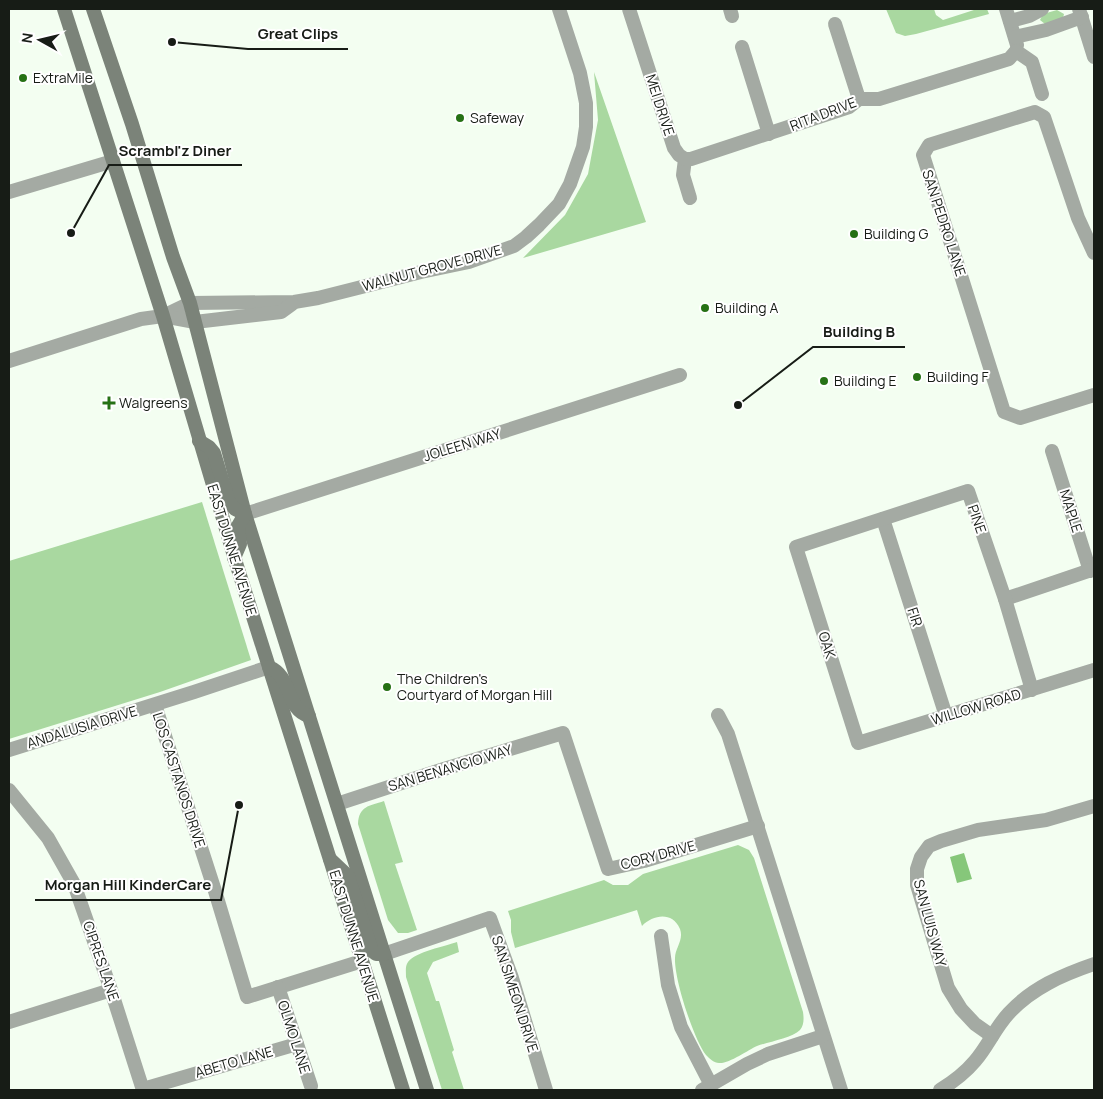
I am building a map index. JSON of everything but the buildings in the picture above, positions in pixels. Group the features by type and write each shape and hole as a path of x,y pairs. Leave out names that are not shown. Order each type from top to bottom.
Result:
{"main road":[{"name":"EAST DUNNE AVENUE","path":"64,9 163,316 234,558 403,1090"},
{"name":"EAST DUNNE AVENUE","path":"93,9 132,124 173,257 190,303 246,514 427,1090"},
{"path":"199,441 210,447 214,453 229,502 246,514 238,526 240,544 234,558"},
{"path":"269,667 282,675 295,707 301,714 309,716"},
{"path":"330,859 348,876 372,951 376,954 384,954"}],"street":[{"name":"WALNUT GROVE DRIVE","path":"9,362 141,319 163,316 190,303 294,302 470,262 514,246 548,217 558,204 570,184 581,155 586,127 586,103 580,73 559,9"},
{"name":"MEI DRIVE","path":"629,9 674,148 679,155 686,158"},
{"path":"1041,9 1029,16 1008,15 1016,44 1032,62 1042,94"},
{"path":"1041,9 1037,15 1037,21 1046,30"},
{"path":"1080,11 1094,57"},
{"name":"RITA DRIVE","path":"686,158 692,158 769,134 849,107 859,99 879,99 1009,59 1016,44 1080,11"},
{"path":"835,24 859,99"},
{"path":"742,47 769,134"},
{"name":"SAN PEDRO LANE","path":"1094,253 1089,227 1044,117 1035,112 929,145 923,155 1004,412 1020,418 1094,395"},
{"path":"686,158 683,175 690,198"},
{"path":"9,192 113,161"},
{"name":"WALNUT GROVE DRIVE","path":"163,316 195,322 281,312 294,302"},
{"name":"JOLEEN WAY","path":"246,514 680,376"},
{"name":"MAPLE","path":"1052,451 1092,570"},
{"name":"PINE","path":"796,547 968,491 1005,599 1032,690"},
{"name":"FIR","path":"883,519 946,716"},
{"name":"OAK","path":"796,547 858,743"},
{"path":"1005,599 1092,570"},
{"name":"ANDALUSIA DRIVE","path":"9,750 155,705 269,667"},
{"name":"WILLOW ROAD","path":"858,743 1094,670"},
{"name":"LOS CASTANOS DRIVE","path":"155,705 215,891 246,997 362,961"},
{"path":"718,715 728,734 841,1090"},
{"name":"CORY DRIVE","path":"563,733 608,869 644,861 758,826"},
{"name":"SAN BENANCIO WAY","path":"337,804 444,768 563,733"},
{"name":"CIPRES LANE","path":"9,790 48,838 74,884 143,1090"},
{"name":"SAN LUIS WAY","path":"992,1036 975,1024 961,1009 948,988 917,885 917,869 921,857 929,846 940,841 978,830 1046,820 1094,806"},
{"name":"SAN SIMEON DRIVE","path":"384,954 490,918 512,978 546,1090"},
{"path":"661,936 668,985 682,1027 707,1088 768,1054 823,1036"},
{"path":"940,1090 956,1080 976,1060 1007,1015 1026,996 1053,979 1094,964"},
{"name":"OLMO LANE","path":"278,987 311,1086"},
{"path":"9,1022 111,990"},
{"name":"ABETO LANE","path":"143,1090 297,1044"}],"shaded area":[{"path":"886,9 934,9 936,15 943,20 977,9 987,9 989,14 905,36 896,33"},
{"path":"1057,10 1064,14 1063,18 1045,24 1040,20 1043,14"},
{"path":"594,72 646,222 523,258 565,215 588,174 598,120"},
{"path":"202,502 251,660 160,692 9,739 9,561"},
{"path":"384,801 403,862 395,864 417,930 408,933 398,933 388,920 358,824 363,810"},
{"path":"738,845 749,850 754,858 803,1012 801,1028 796,1033 780,1040 757,1046 723,1063 715,1062 709,1058 696,1036 681,994 675,958 681,937 680,929 677,923 667,917 651,919 642,926 637,910 515,948 508,911 604,880 613,885 628,885 643,874"},
{"path":"964,853 972,879 957,883 950,857"},
{"path":"457,942 459,952 433,962 427,973 436,1001 439,1001 464,1090 442,1090 406,977 406,967 408,962 417,955"}],"place":[{"name":"Great Clips","path":"172,42"},
{"name":"ExtraMile","path":"23,78"},
{"name":"Safeway","path":"460,118"},
{"name":"Scrambl'z Diner","path":"71,233"},
{"name":"Building G","path":"854,234"},
{"name":"Building A","path":"705,308"},
{"name":"Building F","path":"917,377"},
{"name":"Building E","path":"824,381"},
{"name":"Walgreens","path":"109,403"},
{"name":"Building B","path":"738,405"},
{"name":"The Children's Courtyard of Morgan Hill","path":"387,687"},
{"name":"Morgan Hill KinderCare","path":"239,805"}]}
